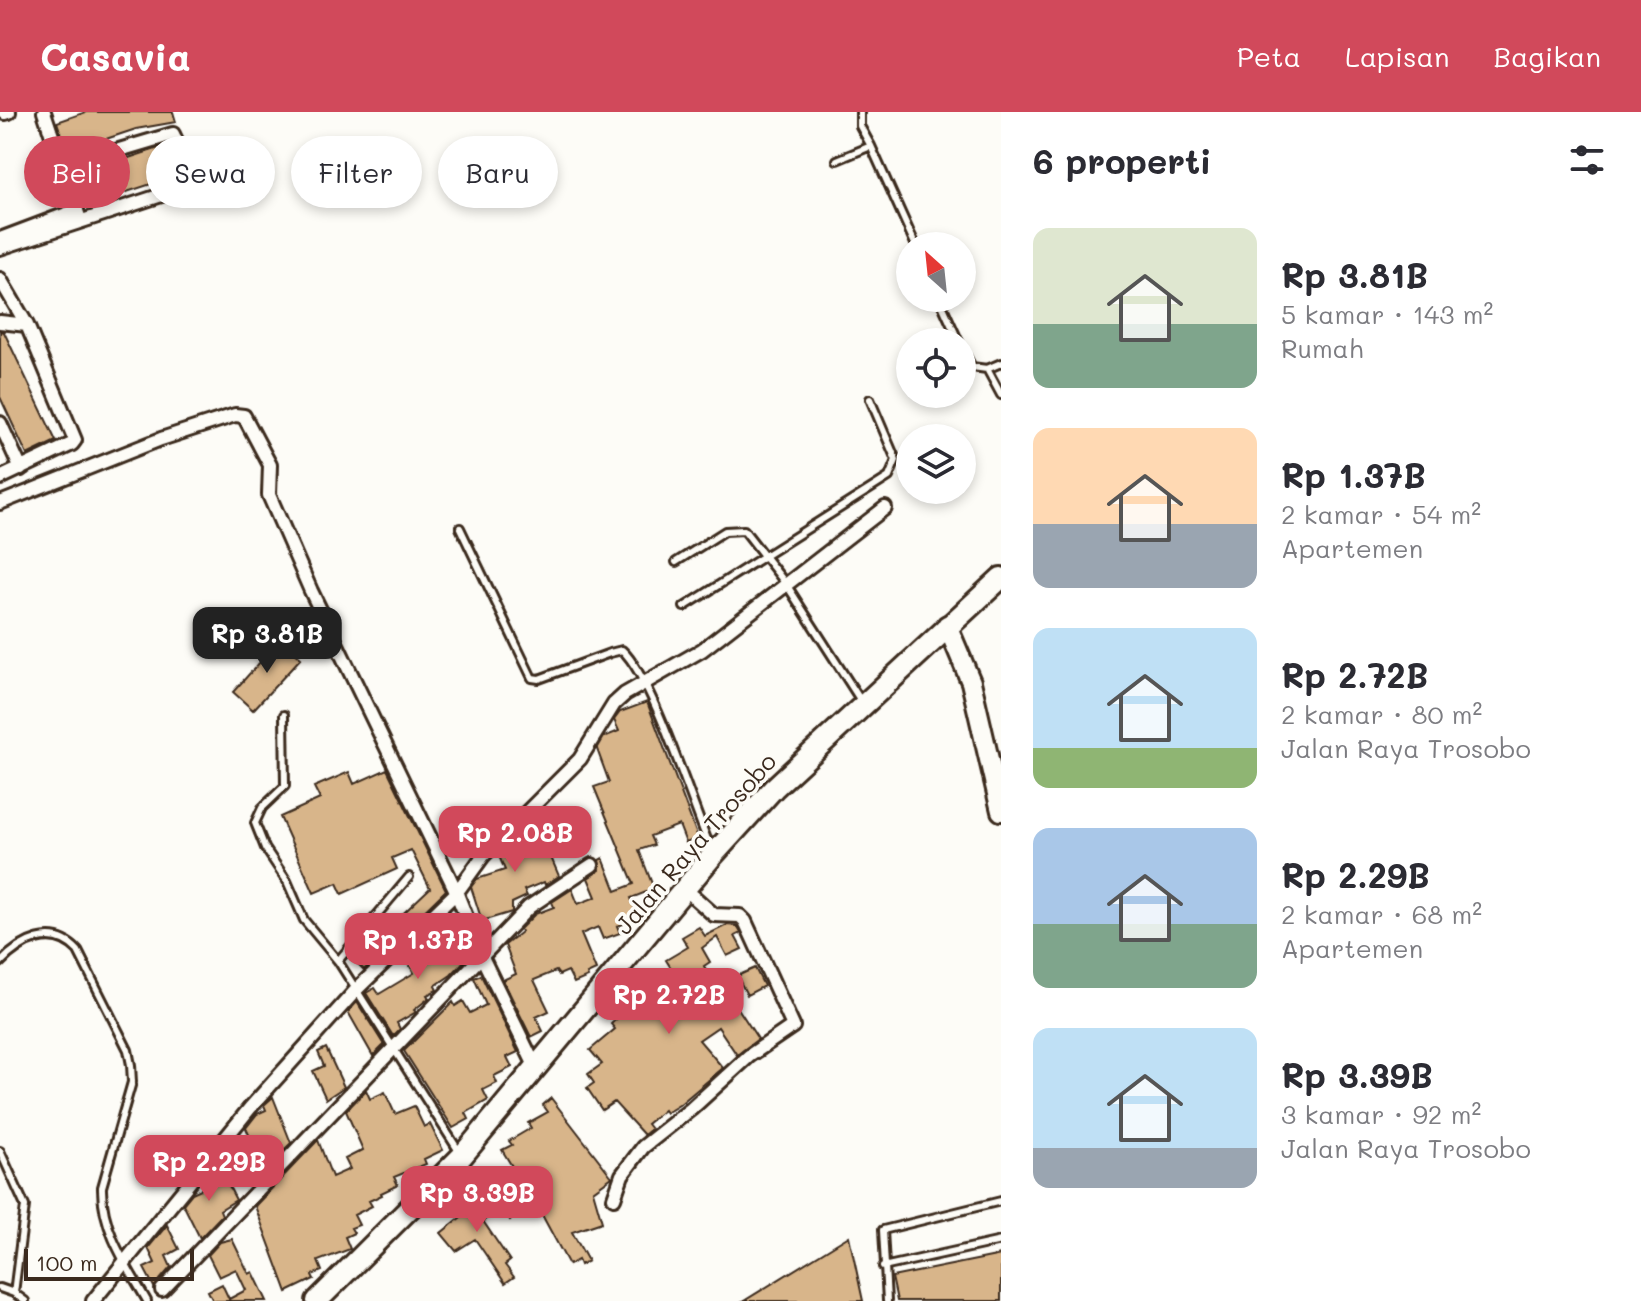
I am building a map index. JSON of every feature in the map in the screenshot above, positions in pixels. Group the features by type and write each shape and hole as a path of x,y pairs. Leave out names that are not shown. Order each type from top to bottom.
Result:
{"highway":[{"name":"Jalan Raya Trosobo","path":"956,643 1001,578"},
{"name":"Jalan Raya Trosobo","path":"335,1301 443,1192 713,855 774,788 865,708 956,643 1001,595"},
{"name":"Jalan Raya Trosobo","path":"317,1301 462,1156 700,903 780,797 865,708"}],"main road":[{"path":"956,643 1001,811"}],"street":[{"path":"47,113 53,136"},
{"path":"130,147 173,134 195,178 194,184 186,187 130,202"},
{"path":"77,208 79,215"},
{"path":"0,239 106,208"},
{"path":"0,248 79,215"},
{"path":"0,279 27,325 75,440 0,478"},
{"path":"0,322 27,325"},
{"path":"0,503 161,439 228,417 244,416 270,465 269,495 311,591 454,887 534,1077"},
{"path":"0,423 21,469"},
{"path":"93,1301 123,1259 354,985 580,759 614,704 644,682 702,650 885,508"},
{"path":"162,1290 529,907 592,865"},
{"path":"614,1198 622,1175 643,1147 691,1109 749,1056 793,1026 745,921 740,916 722,917 700,903"}],"lane":[{"path":"860,112 860,126 910,232"},
{"path":"837,160 871,146"},
{"path":"976,368 987,369 1001,363"},
{"path":"987,369 1001,395"},
{"path":"684,607 884,481 893,472 896,460 870,399"},
{"path":"460,528 532,678 539,679 622,650 644,682 713,855"},
{"path":"676,562 725,531 744,530 786,584 865,708"},
{"path":"284,715 285,786 262,808 255,823 265,848 287,881 304,920 338,961 462,1156"},
{"path":"338,961 409,877"},
{"path":"0,963 15,948 40,937 59,938 71,944 78,951 128,1050 132,1082 102,1187 102,1204 123,1259 147,1301"},
{"path":"0,1151 25,1206 14,1293"},
{"path":"887,1301 882,1234 886,1228 1001,1201"},
{"path":"883,1267 1001,1241"},
{"path":"0,1288 25,1301"}],"building":[{"path":"86,112 173,112 176,122 115,136 62,136 57,122"},
{"path":"146,152 146,186 130,191 130,158"},
{"path":"0,331 4,332 56,441 27,455 0,397"},
{"path":"280,640 301,658 253,710 233,692"},
{"path":"647,702 698,838 686,843 679,825 650,836 654,845 639,850 654,889 631,898 637,913 625,918 627,923 617,926 620,933 603,939 598,927 581,934 596,970 587,974 588,977 574,983 568,971 559,975 556,971 534,980 549,1011 536,1017 543,1031 531,1037 503,980 516,974 505,945 521,932 520,929 535,914 554,907 552,902 572,889 578,904 596,897 588,878 600,870 599,860 603,858 616,891 634,884 594,787 609,782 597,749 604,737 619,731 614,720 620,712"},
{"path":"387,769 446,890 364,970 354,960 430,888 411,850 392,858 397,869 342,894 337,883 314,893 280,817 320,799 314,787 349,772 354,784"},
{"path":"536,822 559,876 545,885 544,882 524,890 527,896 512,903 512,912 482,921 471,887 477,879 505,870 498,854 524,828"},
{"path":"727,925 737,926 741,933 735,936 742,949 727,956 717,937 702,948 710,962 704,966 724,1004 732,999 758,1039 737,1055 718,1027 699,1040 723,1068 679,1105 666,1113 664,1110 647,1124 651,1129 644,1135 614,1102 602,1110 587,1088 594,1083 588,1074 602,1064 590,1050 615,1029 611,1024 625,1011 635,992 671,968 666,960 688,947 682,937 699,927 705,936"},
{"path":"436,940 440,949 465,940 471,954 451,975 435,986 437,990 427,995 429,998 414,1010 416,1012 397,1023 400,1029 393,1036 366,993 375,988 379,994 414,973 404,956 412,948 413,951"},
{"path":"755,968 764,986 747,995 737,976"},
{"path":"481,975 518,1052 507,1057 512,1067 494,1076 497,1083 483,1090 488,1100 466,1113 469,1119 453,1128 404,1051 453,1002 455,1006 463,1001 470,1013 486,1005 474,978"},
{"path":"357,1002 384,1045 373,1056 348,1012"},
{"path":"326,1048 344,1087 326,1099 313,1071 324,1066 318,1052"},
{"path":"366,1090 370,1099 385,1092 395,1114 414,1106 424,1127 430,1124 443,1150 424,1159 426,1164 394,1177 398,1185 369,1201 372,1206 354,1215 359,1225 351,1228 354,1233 345,1237 350,1249 318,1261 322,1271 312,1275 314,1279 287,1292 255,1206 318,1140 332,1177 350,1169 345,1159 363,1150 346,1111"},
{"path":"273,1097 291,1143 258,1176 246,1181 231,1145 250,1137 246,1128 257,1114 266,1110 264,1105"},
{"path":"551,1098 612,1177 593,1191 602,1222 572,1232 588,1261 580,1265 578,1260 569,1265 535,1202 510,1220 490,1188 516,1173 502,1150 512,1145 509,1141 531,1128 528,1123 548,1112 543,1105"},
{"path":"220,1169 236,1200 220,1210 222,1215 200,1238 183,1204 192,1193 212,1184 208,1176"},
{"path":"470,1193 489,1217 483,1221 510,1261 505,1265 514,1277 505,1283 475,1239 456,1251 441,1233 461,1217 452,1205"},
{"path":"167,1225 179,1249 166,1256 171,1267 154,1287 144,1268 155,1263 148,1248"},
{"path":"849,1236 863,1301 744,1301"},
{"path":"232,1239 249,1274 253,1272 267,1301 213,1301 208,1291 222,1284 229,1299 246,1290 236,1269 219,1277 208,1255 220,1242"},
{"path":"1001,1255 1001,1301 897,1301 892,1277"}]}
